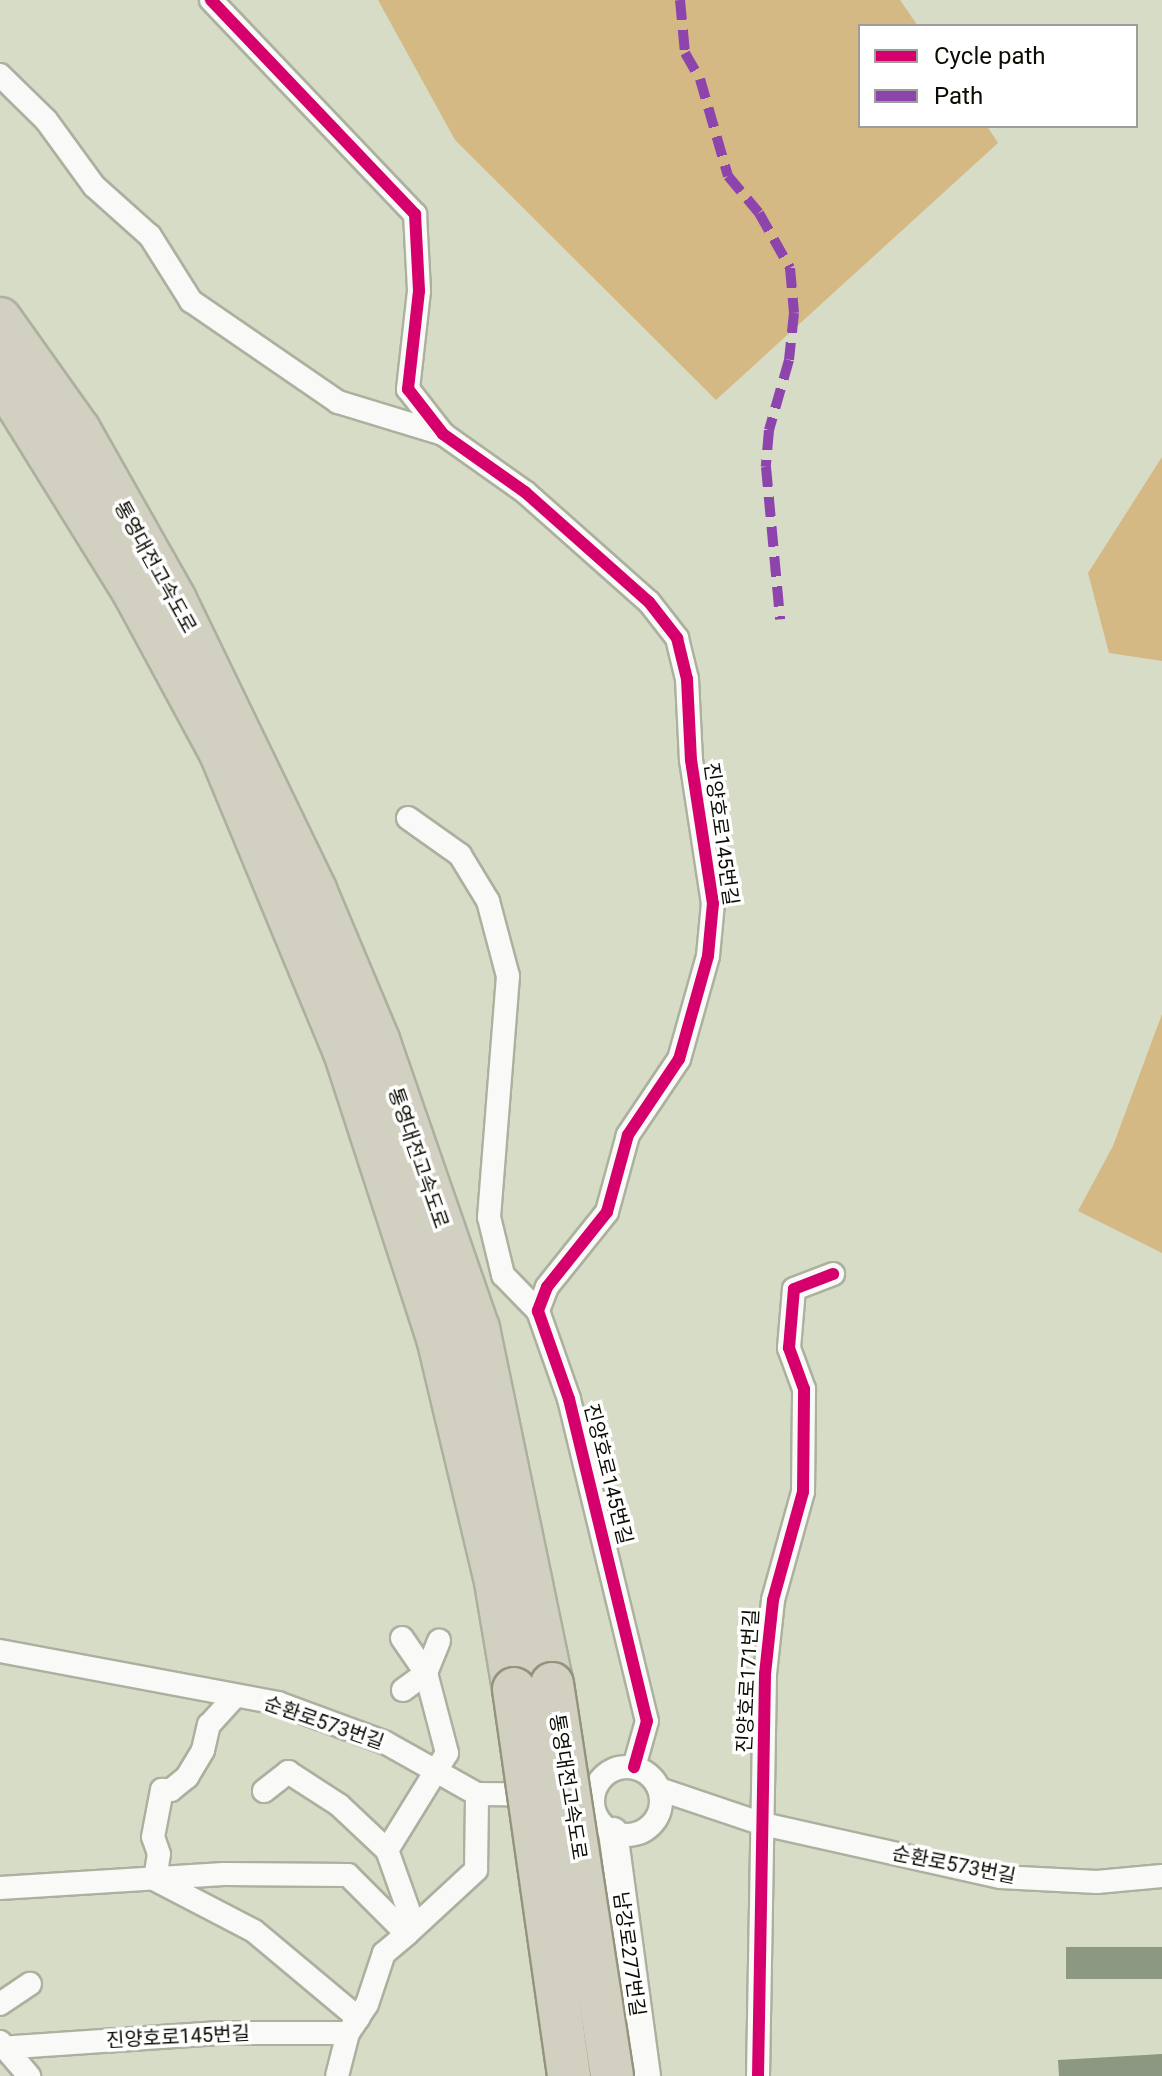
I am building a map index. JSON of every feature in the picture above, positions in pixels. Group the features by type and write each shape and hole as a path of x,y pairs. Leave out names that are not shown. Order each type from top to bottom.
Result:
{"highway":[{"name":"통영대전고속도로","path":"0,319 79,430 175,600 315,890 378,1040 478,1328 533,1686 612,2076"},
{"name":"통영대전고속도로","path":"0,376 135,594 221,753 345,1052 438,1338 496,1582 533,1686 569,2076"}],"street":[{"path":"211,0 415,214 419,291 408,389 443,434"},
{"path":"0,75 46,120 94,186 150,236 191,301 338,402 443,434"},
{"name":"진양호로145번길","path":"443,434 525,492 649,602 677,638 687,679 691,760 713,903 708,956 679,1059 628,1135 607,1212 547,1287 538,1311 569,1399 647,1721 634,1767"},
{"path":"408,818 460,855 488,901 508,976 489,1217 503,1275 538,1311"},
{"name":"진양호로171번길","path":"758,2076 765,1674 773,1600 803,1492 804,1389 789,1348 794,1289 833,1274"},
{"path":"387,1850 447,1753 426,1673 402,1638"},
{"path":"403,1690 426,1673 439,1641"},
{"name":"순환로573번길","path":"0,1651 278,1703 386,1743 435,1774 477,1794 592,1795"},
{"path":"155,1879 159,1854 153,1837 162,1790 171,1790 187,1777 203,1750 209,1725 235,1696"},
{"path":"634,1767 659,1789 654,1821 635,1834 613,1832 596,1817 592,1795 612,1769 634,1767"},
{"path":"264,1791 288,1772 339,1805 387,1850 410,1928"},
{"name":"순환로573번길","path":"659,1789 763,1824 1000,1877 1097,1882 1162,1876"},
{"path":"351,2029 367,2004 384,1953 410,1928 442,1906 476,1870 477,1794"},
{"name":"남강로277번길","path":"613,1832 646,2076"},
{"path":"0,1888 155,1879 348,1875 410,1928"},
{"path":"155,1879 254,1931 358,2018 351,2029 337,2076"},
{"path":"0,2004 30,1984"},
{"name":"진양호로145번길","path":"3,2046 219,2033 351,2029"},
{"name":"진양호로145번길","path":"3,2046 29,2076"}],"shaded area":[{"path":"378,0 900,0 917,24 858,24 858,128 988,128 998,143 716,400 455,140"},
{"path":"1162,457 1162,661 1109,653 1088,573"},
{"path":"1162,1014 1162,1253 1078,1211 1113,1146"}],"building":[{"path":"1066,1947 1162,1947 1162,1979 1066,1979"},
{"path":"1162,2054 1162,2076 1059,2076 1058,2060"}],"marked path":[{"path":"680,0 685,53 700,79 728,176 759,213 790,268 794,313 789,360 769,430 766,467 780,619"}],"cycle path":[{"path":"211,0 415,214 419,291 408,389 443,434 525,492 649,602 677,638 687,679 691,760 713,903 708,956 679,1059 628,1135 607,1212 547,1287 538,1311 569,1399 647,1721 634,1767"},
{"path":"758,2076 765,1674 773,1600 803,1492 804,1389 789,1348 794,1289 833,1274"}]}
